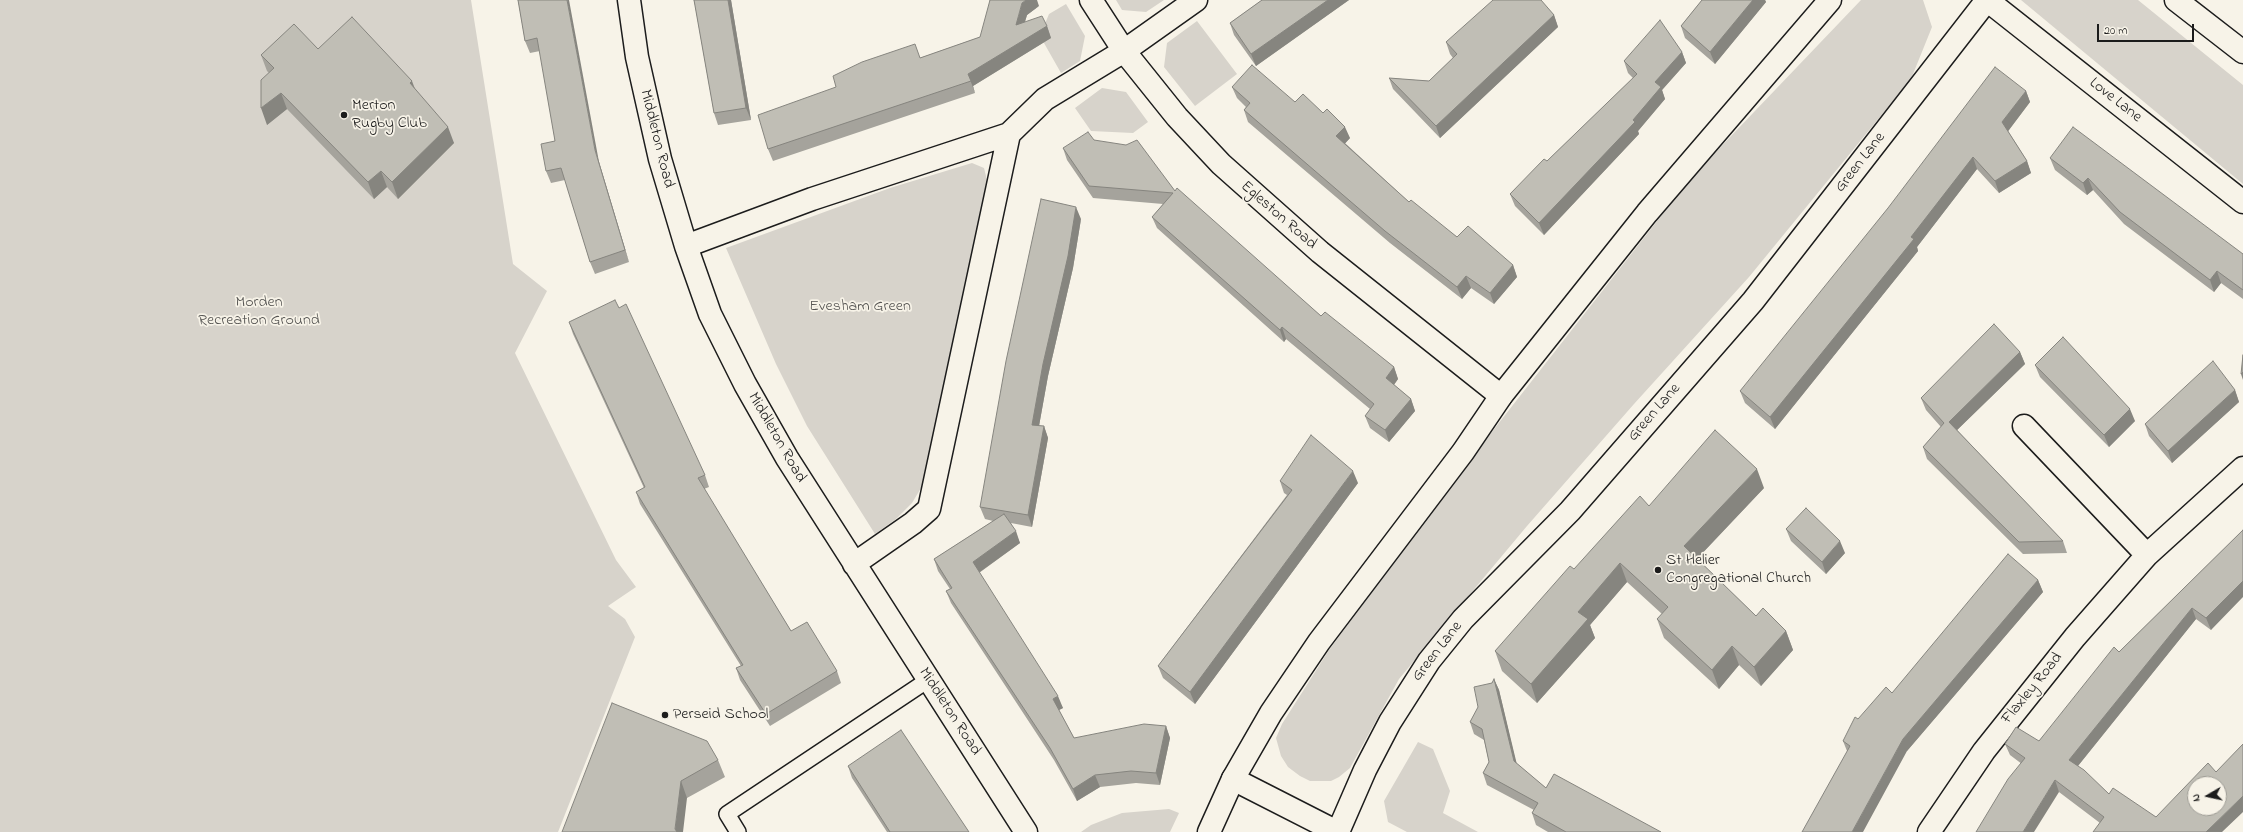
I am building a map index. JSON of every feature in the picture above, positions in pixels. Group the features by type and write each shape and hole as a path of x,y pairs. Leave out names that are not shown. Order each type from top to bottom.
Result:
{"street":[{"name":"Middleton Road","path":"629,0 637,57 647,107 686,246 710,314 745,384 787,458 1026,832"},
{"name":"Egleston Road","path":"1091,0 1124,51 1177,117 1221,164 1273,213 1325,257 1501,396"},
{"path":"686,246 812,199 1009,134 1045,99 1124,51 1196,0"},
{"path":"1209,832 1234,779 1271,713 1319,642 1463,452 1501,396 1647,213 1830,0"},
{"name":"Love Lane","path":"1987,0 2243,202"},
{"name":"Green Lane","path":"1338,832 1365,770 1386,729 1429,661 1463,619 1570,511 1753,301 1987,0"},
{"path":"2176,0 2243,52"},
{"path":"854,564 914,523 929,509 1009,134"},
{"path":"2024,426 2147,555"},
{"name":"Flaxley Road","path":"1929,832 1984,750 2075,637 2147,555 2243,468"},
{"path":"1234,779 1338,832"}],"lane":[{"path":"738,832 727,814 928,680"}],"green space":[{"name":"Morden Recreation Ground","path":"0,0 471,0 513,264 547,291 515,353 616,560 636,587 608,606 625,619 635,637 558,832 0,832"},
{"path":"1116,0 1164,0 1146,12 1122,10"},
{"path":"1861,0 1923,0 1932,27 1911,79 1749,277 1634,404 1527,526 1399,679 1350,768 1339,777 1331,781 1310,781 1300,776 1288,767 1281,756 1276,738 1282,724 1329,650 1473,456 1690,179"},
{"path":"2021,0 2138,0 2243,85 2243,184"},
{"path":"1066,4 1085,36 1080,61 1061,73 1040,36 1049,14"},
{"path":"1197,21 1237,74 1195,106 1164,67 1167,43"},
{"path":"1102,88 1126,92 1148,122 1133,133 1091,131 1075,108"},
{"name":"Evesham Green","path":"972,163 984,168 987,180 930,463 921,488 912,503 896,519 875,534 807,426 776,364 726,248 890,188"},
{"path":"1418,742 1433,749 1450,791 1443,813 1478,832 1407,832 1388,822 1384,801"},
{"path":"1169,809 1179,813 1170,832 1081,832 1091,825 1122,813"}],"building":[{"path":"518,0 567,0 595,150 625,250 590,262 561,168 546,171 541,144 555,141 537,38 525,41"},
{"path":"694,0 728,0 746,108 714,113"},
{"path":"990,0 1026,0 1022,3 1016,25 1042,16 1047,26 968,74 971,81 768,149 758,115 836,87 833,76 862,62 915,44 920,58 980,37"},
{"path":"1262,0 1328,0 1251,54 1230,23"},
{"path":"1493,0 1541,0 1554,15 1436,126 1389,78 1429,81 1457,54 1446,42"},
{"path":"1702,0 1753,0 1710,52 1681,26"},
{"name":"Merton Rugby Club","path":"352,17 412,81 410,83 448,127 392,182 381,171 368,182 281,93 261,108 261,80 274,68 261,55 294,24 318,49"},
{"path":"1660,20 1682,52 1655,82 1661,87 1633,120 1635,122 1539,223 1510,194 1544,159 1547,161 1637,74 1624,61"},
{"path":"1252,65 1295,102 1303,94 1323,113 1327,109 1345,127 1336,136 1409,202 1411,200 1457,237 1468,226 1513,265 1490,293 1466,276 1457,287 1385,231 1244,110 1250,103 1232,87"},
{"path":"1995,67 2026,91 2002,122 2027,161 1995,181 1973,157 1911,237 1914,239 1770,417 1740,391 1888,208"},
{"path":"2073,127 2243,254 2243,290 2217,271 2210,280 2120,212 2088,178 2083,183 2050,158"},
{"path":"1088,132 1094,140 1126,145 1137,140 1175,191 1177,188 1321,316 1325,312 1394,367 1386,378 1411,399 1385,430 1365,416 1374,404 1282,327 1280,330 1152,217 1173,193 1089,186 1063,148"},
{"path":"1041,199 1076,207 1068,256 1043,364 1032,425 1044,426 1028,515 980,507 1006,361"},
{"path":"615,300 619,308 626,304 705,475 698,478 791,631 807,622 837,671 766,714 736,668 743,665 636,492 645,487 569,322"},
{"path":"1994,324 2020,352 1949,422 2063,541 2019,542 1923,447 1944,423 1921,398"},
{"path":"2063,337 2130,409 2104,435 2035,365"},
{"path":"2243,355 2243,372 2241,374"},
{"path":"2213,361 2235,390 2168,451 2145,424"},
{"path":"1715,430 1757,469 1684,546 1756,616 1763,608 1786,631 1754,667 1732,646 1712,670 1657,619 1668,607 1620,563 1578,612 1588,619 1531,684 1495,651 1570,566 1574,569 1640,496 1649,506"},
{"path":"1311,435 1353,471 1190,692 1158,666 1292,490 1280,481"},
{"path":"1806,508 1840,541 1822,562 1786,529"},
{"path":"1004,514 1016,531 973,562 1058,696 1053,699 1074,738 1144,724 1166,726 1156,773 1131,771 1095,775 1073,789 1050,748 946,591 952,588 934,559"},
{"path":"2243,530 2243,581 2206,618 2192,608 2069,760 2084,770 2109,794 2113,788 2156,817 2187,785 2187,816 2222,816 2206,832 2093,832 2104,817 2055,780 2023,832 1976,832 2008,779 2025,758 2005,744 2016,727 2039,741 2114,647 2119,652"},
{"path":"2008,554 2038,580 1903,739 1852,832 1802,832 1850,746 1843,741 1855,717 1858,719 1886,687 1892,693"},
{"path":"1494,679 1514,761 1546,788 1554,774 1661,832 1566,832 1532,813 1538,803 1483,773 1489,762 1482,729 1470,722 1478,707 1474,687 1492,683"},
{"path":"612,703 707,741 718,760 681,781 675,829 677,832 562,832"},
{"path":"901,730 969,832 890,832 848,766"},
{"path":"2243,744 2243,796 2227,812 2227,776 2195,776 2208,763 2216,772"}],"place":[{"name":"Merton Rugby Club","path":"344,115"},
{"name":"St Helier Congregational Church","path":"1658,570"},
{"name":"Perseid School","path":"665,715"}]}
